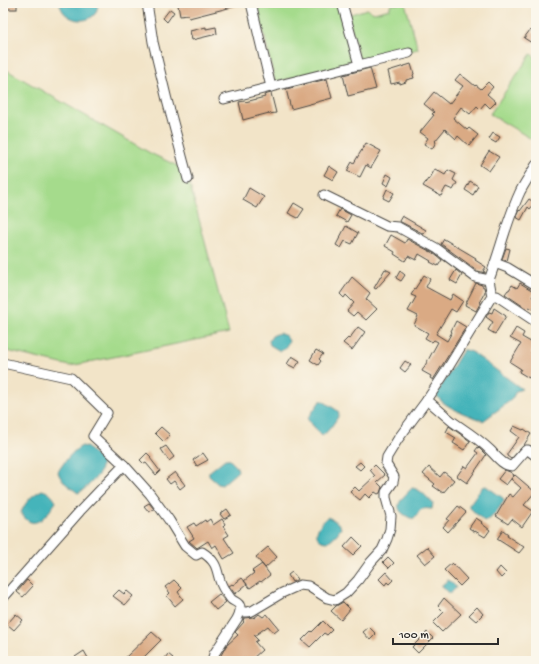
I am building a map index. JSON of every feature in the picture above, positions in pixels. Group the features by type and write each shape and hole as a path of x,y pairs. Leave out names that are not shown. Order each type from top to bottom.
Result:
{"street":[{"path":"147,3 153,42 188,180"},
{"path":"251,3 271,87"},
{"path":"342,3 359,65"},
{"path":"224,99 409,53"},
{"path":"240,612 252,611 282,593 300,585 308,586 327,598 335,600 346,593 382,550 390,529 391,516 386,498 386,492 393,482 394,477 386,464 387,457 443,376 492,296 489,280 507,224 521,190 536,165"},
{"path":"324,195 387,226 398,227 436,248 475,277 489,280"},
{"path":"495,263 508,268 536,285"},
{"path":"492,296 497,296 536,322"},
{"path":"3,363 71,378 107,413 93,436 124,465 150,494 169,520 185,546 196,554 202,552 209,556 216,564 222,587 231,598 239,604 240,612 233,626 214,654 212,661"},
{"path":"427,400 484,444 501,462 506,465 512,466 526,450 536,456"},
{"path":"3,598 80,510 124,465"}],"green space":[{"path":"257,3 338,3 353,64 275,82"},
{"path":"405,3 418,49 360,62 348,15 367,9 374,13 390,9 390,5"},
{"path":"531,54 536,58 536,136 533,140 490,114"},
{"path":"3,68 150,153 186,170 229,333 70,366 3,350"}],"water":[{"path":"60,3 95,3 98,5 96,13 91,18 80,20 69,17 64,13 61,9"},
{"path":"279,333 286,336 289,341 285,348 280,351 270,345 269,341 272,336"},
{"path":"463,350 472,352 522,389 516,391 512,399 483,421 464,414 445,404 436,395"},
{"path":"320,401 323,401 338,411 339,415 322,436 308,420"},
{"path":"82,446 87,447 102,462 100,472 87,487 78,493 59,476 58,472 68,457"},
{"path":"225,459 229,459 237,467 238,471 222,485 218,484 209,476 209,472"},
{"path":"486,486 503,498 504,501 498,510 485,522 469,507 469,505 482,487"},
{"path":"412,488 421,492 433,503 432,509 421,510 415,517 411,518 401,512 399,505"},
{"path":"42,490 50,494 56,502 44,517 35,522 31,522 21,513 29,499"},
{"path":"328,517 337,523 341,528 328,542 319,539 317,532 321,524"},
{"path":"448,580 456,587 451,593 448,593 442,586"}],"building":[{"path":"3,3 17,3 17,9 3,9"},
{"path":"185,3 239,3 240,5 189,18 188,15 180,16 178,5"},
{"path":"170,9 174,12 167,22 163,18"},
{"path":"206,27 206,29 216,27 217,34 192,40 190,31"},
{"path":"530,30 536,34 536,37 532,43 524,38"},
{"path":"411,64 414,78 406,80 406,82 400,84 400,82 391,84 388,71"},
{"path":"370,68 376,89 348,96 343,75"},
{"path":"460,74 481,89 488,82 493,87 487,94 496,102 490,108 485,103 480,109 477,106 470,114 461,107 453,118 467,130 469,128 478,135 469,146 458,136 456,139 445,129 435,141 436,142 432,149 424,144 428,138 420,132 434,115 432,114 434,112 424,104 434,92 449,104 463,86 455,80"},
{"path":"327,79 332,98 291,109 286,89"},
{"path":"271,93 276,113 269,113 243,120 239,102 265,97 264,95"},
{"path":"493,133 500,137 496,143 489,139"},
{"path":"366,143 381,151 371,168 366,165 360,177 347,171 352,162 354,163"},
{"path":"489,151 499,157 489,171 480,165"},
{"path":"329,166 338,172 333,180 324,175"},
{"path":"435,169 445,175 448,170 456,174 453,180 457,183 453,190 446,187 441,196 423,186 428,179 429,180"},
{"path":"387,174 392,177 388,186 383,183"},
{"path":"470,181 478,186 473,195 465,190"},
{"path":"249,188 264,197 257,208 243,200"},
{"path":"387,189 394,193 389,201 383,198"},
{"path":"529,199 535,203 530,209 528,207 521,220 516,217 519,210 520,211"},
{"path":"294,203 304,209 298,218 288,213"},
{"path":"340,209 351,215 347,222 336,216"},
{"path":"402,216 426,230 424,234 399,221"},
{"path":"346,226 358,233 352,244 345,241 341,248 336,245"},
{"path":"391,235 405,243 407,239 433,253 442,260 438,266 419,254 416,260 408,256 405,261 385,246"},
{"path":"444,239 476,258 475,260 486,267 483,271 485,273 478,271 441,244"},
{"path":"506,248 510,249 507,261 502,259"},
{"path":"385,269 391,272 376,289 374,288"},
{"path":"456,270 462,275 457,284 450,280"},
{"path":"400,271 405,275 401,281 396,278"},
{"path":"424,275 430,279 426,287 450,300 453,294 463,301 456,312 451,309 436,334 447,341 456,321 466,327 433,380 430,378 431,376 422,371 438,342 434,340 432,342 425,338 428,333 414,325 418,316 408,311 416,297 411,295"},
{"path":"352,277 370,293 366,299 377,309 366,320 357,312 353,316 347,311 354,303 346,295 344,298 340,294"},
{"path":"476,283 484,287 485,292 476,311 465,305"},
{"path":"520,283 535,292 532,297 536,299 536,305 533,309 529,307 527,309 505,294 512,285 517,288"},
{"path":"494,308 506,316 495,334 488,330 493,322 486,317 489,312 492,313"},
{"path":"358,327 365,332 352,350 343,343 348,338 349,339"},
{"path":"516,328 524,333 522,337 536,345 531,353 536,356 536,367 529,378 519,372 521,369 510,362 521,344 510,338"},
{"path":"316,350 323,354 319,359 321,361 318,365 310,360"},
{"path":"292,356 300,361 295,368 287,364"},
{"path":"405,361 411,365 405,372 400,368"},
{"path":"449,426 470,441 464,450 453,443 456,438 446,432"},
{"path":"514,426 523,430 524,429 531,434 524,445 511,459 507,456 507,454 519,437 511,431"},
{"path":"161,427 170,435 164,442 155,433"},
{"path":"166,446 174,457 169,461 161,449"},
{"path":"478,447 486,455 467,483 457,476 464,466 467,468 478,453 475,451"},
{"path":"147,453 160,471 156,475 146,463 144,464 140,460"},
{"path":"203,453 208,460 197,466 193,460"},
{"path":"360,462 364,466 360,470 355,466"},
{"path":"375,465 385,475 377,482 382,487 380,493 378,494 375,492 369,498 365,494 360,500 350,492 355,487 359,491 375,476 370,470"},
{"path":"429,467 440,477 444,472 454,480 443,493 433,486 435,484 423,474"},
{"path":"505,470 514,475 506,485 498,479"},
{"path":"175,472 185,485 180,489 174,481 170,484 166,479"},
{"path":"515,475 535,492 524,505 533,511 522,527 512,519 508,524 496,516 509,494 513,497 521,488 511,479"},
{"path":"149,503 154,509 149,512 144,506"},
{"path":"458,506 466,512 448,532 443,527 449,520 447,519"},
{"path":"227,509 231,515 224,519 220,514"},
{"path":"476,518 490,530 485,537 469,528"},
{"path":"210,519 213,525 222,519 225,524 223,526 229,535 224,538 234,553 224,559 216,545 212,548 208,541 197,548 189,541 194,538 187,527 194,523 196,526 205,520 206,522"},
{"path":"503,530 508,534 507,536 524,547 519,553 497,539"},
{"path":"353,537 362,546 353,555 344,547"},
{"path":"268,547 277,557 265,568 256,557"},
{"path":"427,547 435,556 425,564 417,555"},
{"path":"388,557 394,563 389,568 383,562"},
{"path":"452,563 467,579 460,586 444,570"},
{"path":"262,564 270,575 250,588 244,581 254,573 252,571"},
{"path":"500,567 506,573 501,578 496,572"},
{"path":"292,572 298,579 292,582 288,575"},
{"path":"386,572 393,580 389,584 387,582 385,585 379,579"},
{"path":"242,578 247,584 235,594 229,586 232,584 233,585"},
{"path":"27,580 33,586 23,597 17,592"},
{"path":"174,580 182,588 178,592 183,599 175,606 167,596 170,593 165,587"},
{"path":"119,590 124,594 127,591 133,596 125,605 113,596"},
{"path":"219,594 226,602 216,610 209,602"},
{"path":"444,598 461,614 442,632 433,623 444,612 438,606"},
{"path":"343,602 350,609 341,620 331,611"},
{"path":"477,607 483,614 476,621 469,615"},
{"path":"16,614 23,620 14,630 7,624"},
{"path":"259,614 263,617 267,614 279,629 274,633 268,626 254,636 258,640 255,642 262,650 252,659 254,661 218,661 226,646 238,635 235,632 244,622 244,618 254,618"},
{"path":"323,621 332,630 327,635 324,633 310,647 302,640"},
{"path":"369,627 376,634 370,640 363,632"},
{"path":"152,632 161,640 140,661 128,661 125,658"},
{"path":"427,632 433,638 418,653 412,647"},
{"path":"84,651 88,658 82,661 77,661 75,657"},
{"path":"168,654 173,658 170,661 163,661"}]}
